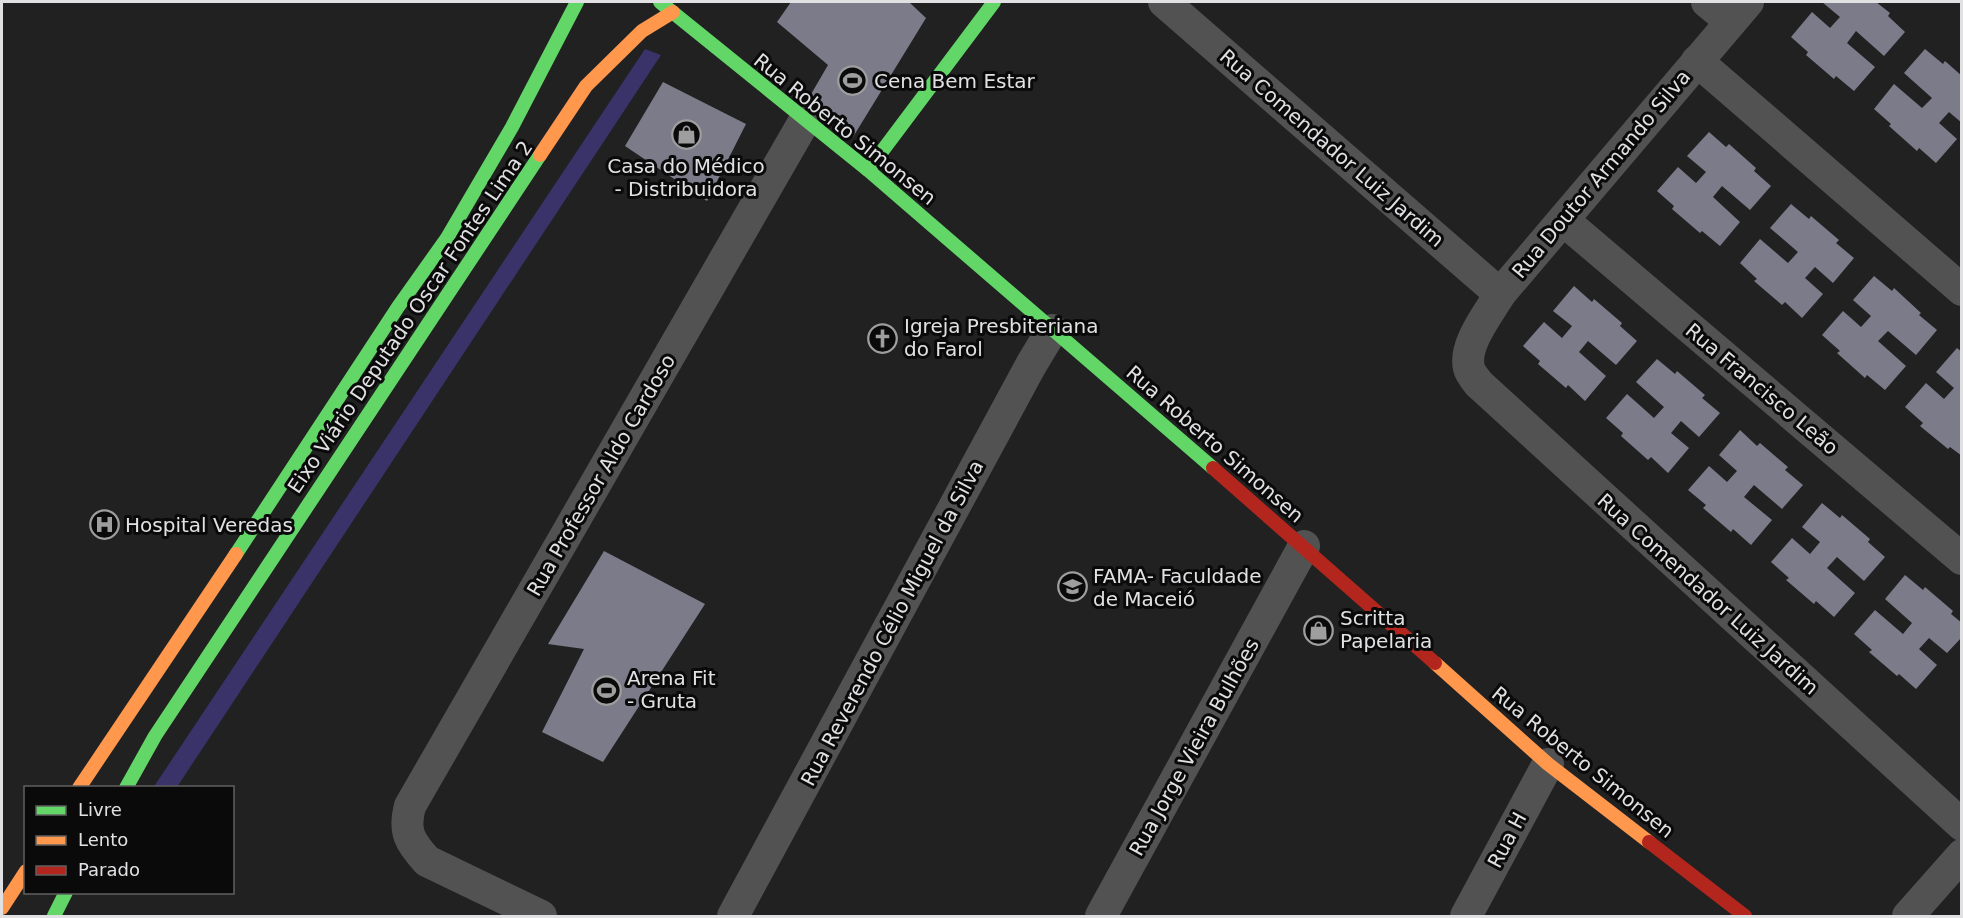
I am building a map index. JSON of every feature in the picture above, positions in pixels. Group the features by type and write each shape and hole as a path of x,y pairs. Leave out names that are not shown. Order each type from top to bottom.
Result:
{"street":[{"name":"Eixo Viário Deputado Oscar Fontes Lima 2","path":"80,786 398,307 447,238 512,127 577,2"},
{"name":"Rua Roberto Simonsen","path":"660,2 868,170 1304,546 1548,764 1745,916"},
{"path":"868,170 994,2"},
{"name":"Rua Comendador Luiz Jardim","path":"1164,2 1500,294"},
{"path":"1707,2 1739,11"},
{"name":"Rua Doutor Armando Silva","path":"1467,355 1470,345 1500,294 1739,11"},
{"name":"Eixo Viário Deputado Oscar Fontes Lima 2","path":"127,786 155,736 586,86 642,31 673,12"},
{"path":"1697,62 1962,290"},
{"name":"Rua Professor Aldo Cardoso","path":"541,916 427,861 413,847 407,832 410,806 805,120"},
{"name":"Rua Francisco Leão","path":"1563,220 1962,559"},
{"name":"Rua Reverendo Célio Miguel da Silva","path":"733,916 1019,386 1052,330"},
{"name":"Rua Comendador Luiz Jardim","path":"1467,355 1469,369 1479,384 1962,825"},
{"name":"Rua Jorge Vieira Bulhões","path":"1101,916 1304,546"},
{"name":"Rua H","path":"1466,916 1548,764"},
{"path":"1908,916 1962,855"},
{"path":"2,908 24,874"},
{"path":"54,916 65,894"}],"shaded area":[{"path":"645,49 661,55 178,786 154,786"}],"building":[{"name":"Cena Bem Estar","path":"791,2 909,2 926,18 853,137 810,96 828,65 777,22"},
{"path":"1822,2 1876,2 1890,13 1888,16 1905,32 1884,56 1856,31 1847,43 1875,67 1854,91 1836,76 1834,79 1806,55 1808,52 1791,37 1812,12 1830,28 1840,17"},
{"path":"1925,49 1943,64 1945,61 1962,76 1962,123 1949,112 1939,123 1957,139 1936,163 1919,148 1917,151 1874,109 1894,84 1922,108 1932,98 1904,73"},
{"name":"Casa do Médico - Distribuidora","path":"663,82 746,124 707,201 625,146"},
{"path":"1709,132 1726,147 1729,144 1756,168 1754,171 1771,186 1750,210 1722,186 1713,197 1740,222 1720,246 1702,231 1700,233 1672,209 1674,206 1657,191 1678,167 1696,183 1706,172 1687,156"},
{"path":"1791,204 1809,219 1811,216 1839,240 1836,243 1854,258 1833,283 1815,267 1805,278 1823,294 1802,318 1785,302 1782,305 1754,281 1757,279 1740,263 1760,239 1788,263 1798,252 1770,228"},
{"path":"1874,276 1892,291 1894,288 1921,313 1919,315 1937,330 1916,355 1888,331 1878,341 1906,366 1885,390 1867,375 1865,378 1837,353 1840,351 1822,335 1843,311 1861,327 1871,316 1853,300"},
{"path":"1574,286 1592,302 1594,299 1622,323 1620,326 1637,341 1616,365 1588,341 1579,352 1606,376 1585,401 1568,385 1566,388 1538,364 1540,361 1523,346 1544,322 1562,338 1572,326 1553,311"},
{"path":"1957,348 1962,352 1962,456 1950,447 1948,449 1920,426 1923,423 1905,407 1926,383 1944,399 1954,388 1936,372"},
{"path":"1657,359 1675,374 1677,371 1705,395 1702,398 1720,413 1699,437 1681,421 1671,433 1689,448 1668,473 1651,457 1648,460 1621,436 1623,433 1606,418 1627,394 1654,418 1664,407 1636,382"},
{"path":"1740,430 1757,446 1760,443 1788,467 1785,470 1803,485 1782,509 1754,485 1744,497 1772,520 1751,545 1733,529 1731,532 1703,508 1706,505 1688,490 1709,466 1727,482 1737,471 1719,455"},
{"path":"1822,503 1840,518 1842,515 1870,539 1868,542 1885,557 1864,581 1837,557 1827,568 1855,593 1834,617 1816,601 1814,604 1786,580 1789,578 1771,562 1792,538 1810,554 1820,542 1802,527"},
{"name":"Arena Fit - Gruta","path":"604,551 705,604 603,762 542,732 584,649 548,644"},
{"path":"1905,575 1923,590 1925,587 1953,611 1951,614 1962,623 1962,637 1947,653 1929,638 1919,649 1937,665 1916,689 1869,652 1872,650 1854,634 1875,610 1903,634 1912,623 1885,599"}],"traffic: fast":[{"path":"236,554 398,307 447,238 512,127 577,2"},
{"path":"660,2 868,170 1213,468"},
{"path":"868,170 994,2"},
{"path":"127,786 155,736 540,155"},
{"path":"54,916 65,894"}],"traffic: slow":[{"path":"540,155 586,86 642,31 673,12"},
{"path":"80,786 236,554"},
{"path":"1435,663 1548,764 1649,842"},
{"path":"2,908 24,874"}],"traffic: jam":[{"path":"1213,468 1435,663"},
{"path":"1649,842 1745,916"}],"place":[{"name":"Cena Bem Estar","path":"853,81"},
{"name":"Casa do Médico - Distribuidora","path":"686,135"},
{"name":"Igreja Presbiteriana do Farol","path":"883,338"},
{"name":"Hospital Veredas","path":"104,525"},
{"name":"FAMA- Faculdade de Maceió","path":"1072,587"},
{"name":"Scritta Papelaria","path":"1319,630"},
{"name":"Arena Fit - Gruta","path":"606,690"}]}
